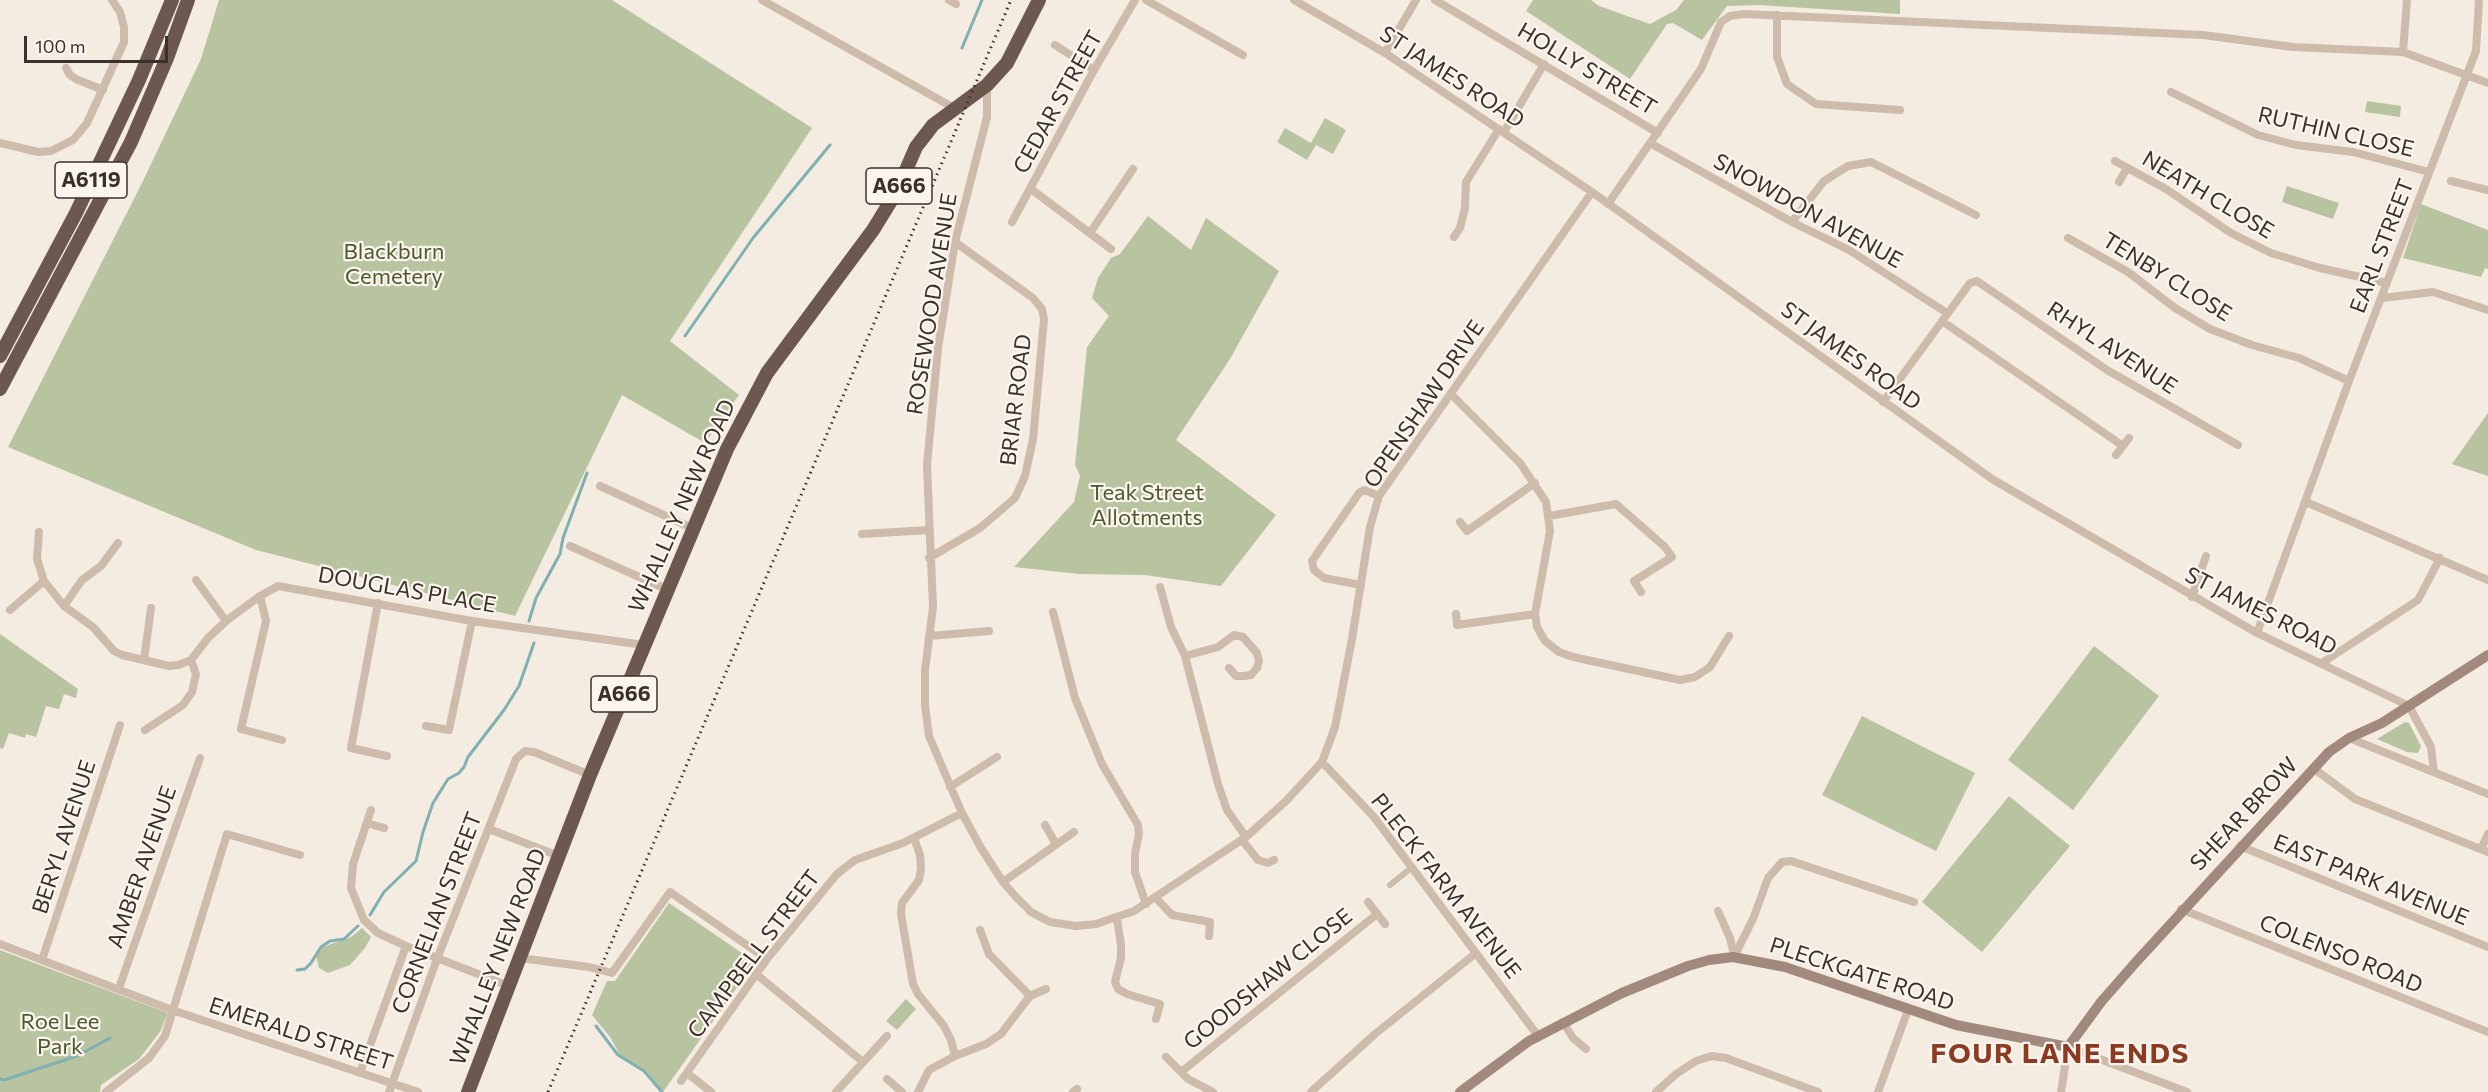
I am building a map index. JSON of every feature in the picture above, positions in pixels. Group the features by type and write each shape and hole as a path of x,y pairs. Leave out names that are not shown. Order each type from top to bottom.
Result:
{"highway":[{"name":"A6119","path":"0,356 91,181 147,62 172,0"},
{"name":"A6119","path":"0,388 131,142 188,0"},
{"name":"WHALLEY NEW ROAD","path":"468,1092 590,776 666,589 727,449 767,373 873,230 897,191 916,147 933,125 987,85 1006,63 1039,0"}],"main road":[{"name":"SHEAR BROW","path":"2068,1047 2101,1002 2181,909 2329,752 2349,738 2382,723 2488,655"},
{"name":"PLECKGATE ROAD","path":"1460,1092 1538,1036 1563,1022 1622,993 1688,966 1708,960 1733,957 1785,967 1956,1025 2068,1047"}],"street":[{"path":"0,143 38,153 51,151 73,140 83,128 124,42 124,27 120,12 112,0"},
{"path":"762,0 954,108"},
{"name":"CEDAR STREET","path":"1012,222 1094,70 1135,0"},
{"path":"1146,0 1243,56"},
{"name":"ST JAMES ROAD","path":"1294,0 1385,53 1502,130 1992,478 2257,633 2409,706"},
{"path":"1385,53 1416,0"},
{"name":"HOLLY STREET","path":"1435,0 1658,133"},
{"path":"2403,52 2408,0"},
{"name":"EARL STREET","path":"2257,633 2349,381 2476,51 2479,0"},
{"path":"1608,204 1701,69 1721,22 1730,16 1744,14 2203,35 2293,47 2403,52 2488,83"},
{"path":"1777,15 1777,57 1787,84 1816,104 1900,110"},
{"path":"1055,45 1094,70"},
{"path":"1454,237 1460,228 1465,208 1466,182 1544,64"},
{"path":"66,68 76,80 103,90"},
{"path":"68,86 76,80"},
{"name":"ROSEWOOD AVENUE","path":"987,85 987,117 956,243 938,348 928,453 929,558 933,607 925,670 925,705 928,736 950,786 962,813 1003,882"},
{"name":"RUTHIN CLOSE","path":"2171,92 2258,135 2296,145 2353,152 2429,172"},
{"name":"SNOWDON AVENUE","path":"1650,143 1792,222 1849,250 1947,313"},
{"name":"NEATH CLOSE","path":"2115,161 2166,189 2215,224 2271,253 2387,283"},
{"path":"1792,222 1824,181 1848,166 1871,162 1977,215"},
{"path":"2119,182 2127,168"},
{"path":"1090,233 1133,169"},
{"path":"2451,181 2488,190"},
{"path":"1031,189 1111,249"},
{"name":"OPENSHAW DRIVE","path":"1003,882 1031,912 1050,922 1076,926 1117,919 1156,898 1244,839 1286,801 1322,762 1335,728 1370,527 1380,496 1592,192"},
{"name":"TENBY CLOSE","path":"2068,238 2128,272 2175,308 2210,329 2252,345 2299,358 2349,381"},
{"name":"BRIAR ROAD","path":"929,558 980,528 1015,498 1025,476 1034,439 1044,319 1042,309 1033,298 956,243"},
{"name":"RHYL AVENUE","path":"1947,313 1970,283 1977,281 2107,370 2238,445"},
{"path":"2382,298 2433,292 2488,310"},
{"path":"1883,402 1947,313"},
{"path":"1942,321 2123,446"},
{"path":"1451,394 1520,463 1546,502 1550,516 1550,531 1535,614 1537,627 1545,641 1559,652 1680,680 1695,677 1710,667 1729,636"},
{"path":"2116,455 2129,438"},
{"path":"1460,522 1467,531 1535,483"},
{"path":"600,486 692,528"},
{"path":"1361,585 1324,578 1314,570 1312,561 1359,493 1364,490 1380,496"},
{"path":"2306,502 2488,580"},
{"path":"1550,516 1616,504 1665,547 1672,557 1634,580 1641,592"},
{"path":"862,534 929,530"},
{"path":"39,532 37,559 44,581 64,606 93,627 114,651 169,666 191,660 196,674 192,692 183,705 145,730"},
{"path":"64,606 81,580 101,566 117,543"},
{"path":"570,546 666,589"},
{"path":"2192,597 2206,556"},
{"path":"2322,663 2418,600 2440,558"},
{"path":"196,580 226,621"},
{"path":"10,610 44,581"},
{"name":"DOUGLAS PLACE","path":"191,660 208,638 226,621 278,586 472,621 644,645"},
{"path":"1160,587 1171,627 1185,656 1218,784 1227,810 1258,860 1268,863 1274,860"},
{"path":"260,596 266,621 241,729 282,740"},
{"path":"378,603 351,748 387,756"},
{"path":"144,660 152,608"},
{"path":"1053,612 1075,698 1102,764 1138,825 1135,872 1146,904"},
{"path":"1456,614 1457,625 1535,614"},
{"path":"426,726 449,730 472,621"},
{"path":"929,636 989,631"},
{"path":"1185,656 1218,647 1234,635 1243,637 1257,653 1259,661 1257,668 1251,675 1244,676 1236,676 1229,668"},
{"path":"2409,706 2431,747 2434,772"},
{"name":"BERYL AVENUE","path":"42,960 120,725"},
{"path":"2349,738 2488,794"},
{"name":"CORNELIAN STREET","path":"388,1092 437,959 516,759 525,751 534,752 590,776"},
{"path":"950,786 997,757"},
{"name":"AMBER AVENUE","path":"119,988 200,758"},
{"name":"PLECK FARM AVENUE","path":"1322,762 1374,817 1538,1036"},
{"path":"2313,768 2355,799 2485,850 2488,834"},
{"path":"371,810 353,864 351,888 364,920 378,933 406,946 509,986"},
{"name":"CAMPBELL STREET","path":"681,1082 767,959 837,874 866,855 914,838 962,813"},
{"path":"367,823 384,828"},
{"path":"1045,825 1056,844"},
{"path":"489,829 559,856"},
{"path":"1003,882 1074,832"},
{"path":"106,1092 149,1059 165,1036 227,834 300,855"},
{"path":"914,838 920,855 921,869 919,880 902,903 901,914 913,984 918,994 944,1026 955,1056"},
{"name":"EAST PARK AVENUE","path":"2240,846 2488,947"},
{"path":"1733,957 1753,919 1768,878 1782,862 1791,861 1914,902"},
{"path":"1390,885 1411,868"},
{"path":"520,958 589,967 612,973 670,892 767,959"},
{"path":"1156,898 1172,915 1210,922 1209,936"},
{"path":"1368,902 1385,924"},
{"name":"COLENSO ROAD","path":"2181,909 2488,1032"},
{"path":"1718,912 1733,947 1733,957"},
{"name":"GOODSHAW CLOSE","path":"1181,1072 1377,914"},
{"path":"1117,919 1122,945 1115,982 1118,989 1127,994 1160,1004 1156,1019"},
{"path":"980,930 989,954 1030,996"},
{"name":"EMERALD STREET","path":"0,944 172,1010 418,1092"},
{"path":"360,1073 406,946"},
{"path":"1311,1092 1375,1034 1476,953"},
{"path":"756,974 863,1062"},
{"path":"918,1092 929,1070 955,1056 986,1044 1001,1034 1030,996 1046,989"},
{"path":"1878,1092 1908,1010"},
{"path":"1563,1022 1574,1038 1586,1049"},
{"path":"836,1092 886,1036"},
{"path":"2061,1092 2068,1047 2187,1092"},
{"path":"1656,1092 1665,1082 1686,1068 1712,1056 1726,1058 1818,1092"},
{"path":"1166,1057 1181,1072 1213,1092"},
{"path":"687,1073 711,1092"},
{"path":"887,1079 902,1092"}],"green space":[{"name":"Blackburn Cemetery","path":"219,0 612,0 812,128 670,341 739,395 705,443 622,395 515,616 256,550 8,447 142,183 201,59"},
{"path":"1533,0 1591,0 1599,6 1650,24 1676,10 1684,0 1900,0 1900,14 1759,5 1727,6 1702,40 1673,23 1667,24 1630,79 1526,11"},
{"path":"2367,101 2401,106 2400,117 2365,112"},
{"path":"1325,118 1346,130 1333,154 1316,145 1307,160 1277,142 1285,128 1311,143"},
{"path":"2287,186 2339,203 2333,219 2282,202"},
{"path":"2421,204 2488,230 2488,269 2485,268 2481,277 2403,258"},
{"name":"Teak Street Allotments","path":"1148,216 1191,250 1206,218 1279,271 1230,359 1176,440 1276,515 1221,586 1145,575 1079,574 1014,567 1074,502 1080,476 1075,465 1087,347 1109,316 1092,298 1098,278 1111,258 1120,254"},
{"path":"2488,413 2488,476 2452,464"},
{"path":"0,634 78,689 76,698 64,694 59,709 46,706 36,737 26,734 25,738 9,733 3,749 0,748"},
{"path":"2094,646 2159,696 2073,810 2008,760"},
{"path":"1862,716 1975,773 1936,851 1822,795"},
{"path":"2405,722 2409,723 2421,746 2418,753 2407,752 2377,739"},
{"path":"2009,796 2070,846 1982,952 1922,902"},
{"path":"669,903 755,962 663,1092 646,1071 620,1055 610,1037 592,1015 607,981 615,981"},
{"path":"362,928 371,937 365,948 350,965 328,973 319,968 316,955 323,947 351,937"},
{"name":"Roe Lee Park","path":"0,950 168,1013 160,1032 139,1059 101,1085 100,1092 0,1092"},
{"path":"906,999 916,1009 897,1030 886,1021"}],"waterway":[{"path":"962,48 982,0"},
{"path":"685,336 753,238 830,145"},
{"path":"529,621 536,598 560,554 563,538 587,473"},
{"path":"370,915 384,892 416,861 433,803 448,779 464,767 468,757 504,710 519,686 534,643"},
{"path":"297,970 305,969 321,947 330,941 344,939 358,926"},
{"path":"596,1026 618,1055 644,1071 662,1092"},
{"path":"0,1079 4,1080 77,1056 110,1038"}],"railway":[{"path":"548,1092 1011,0"}],"district":[{"name":"FOUR LANE ENDS","path":"2060,1054"}]}
